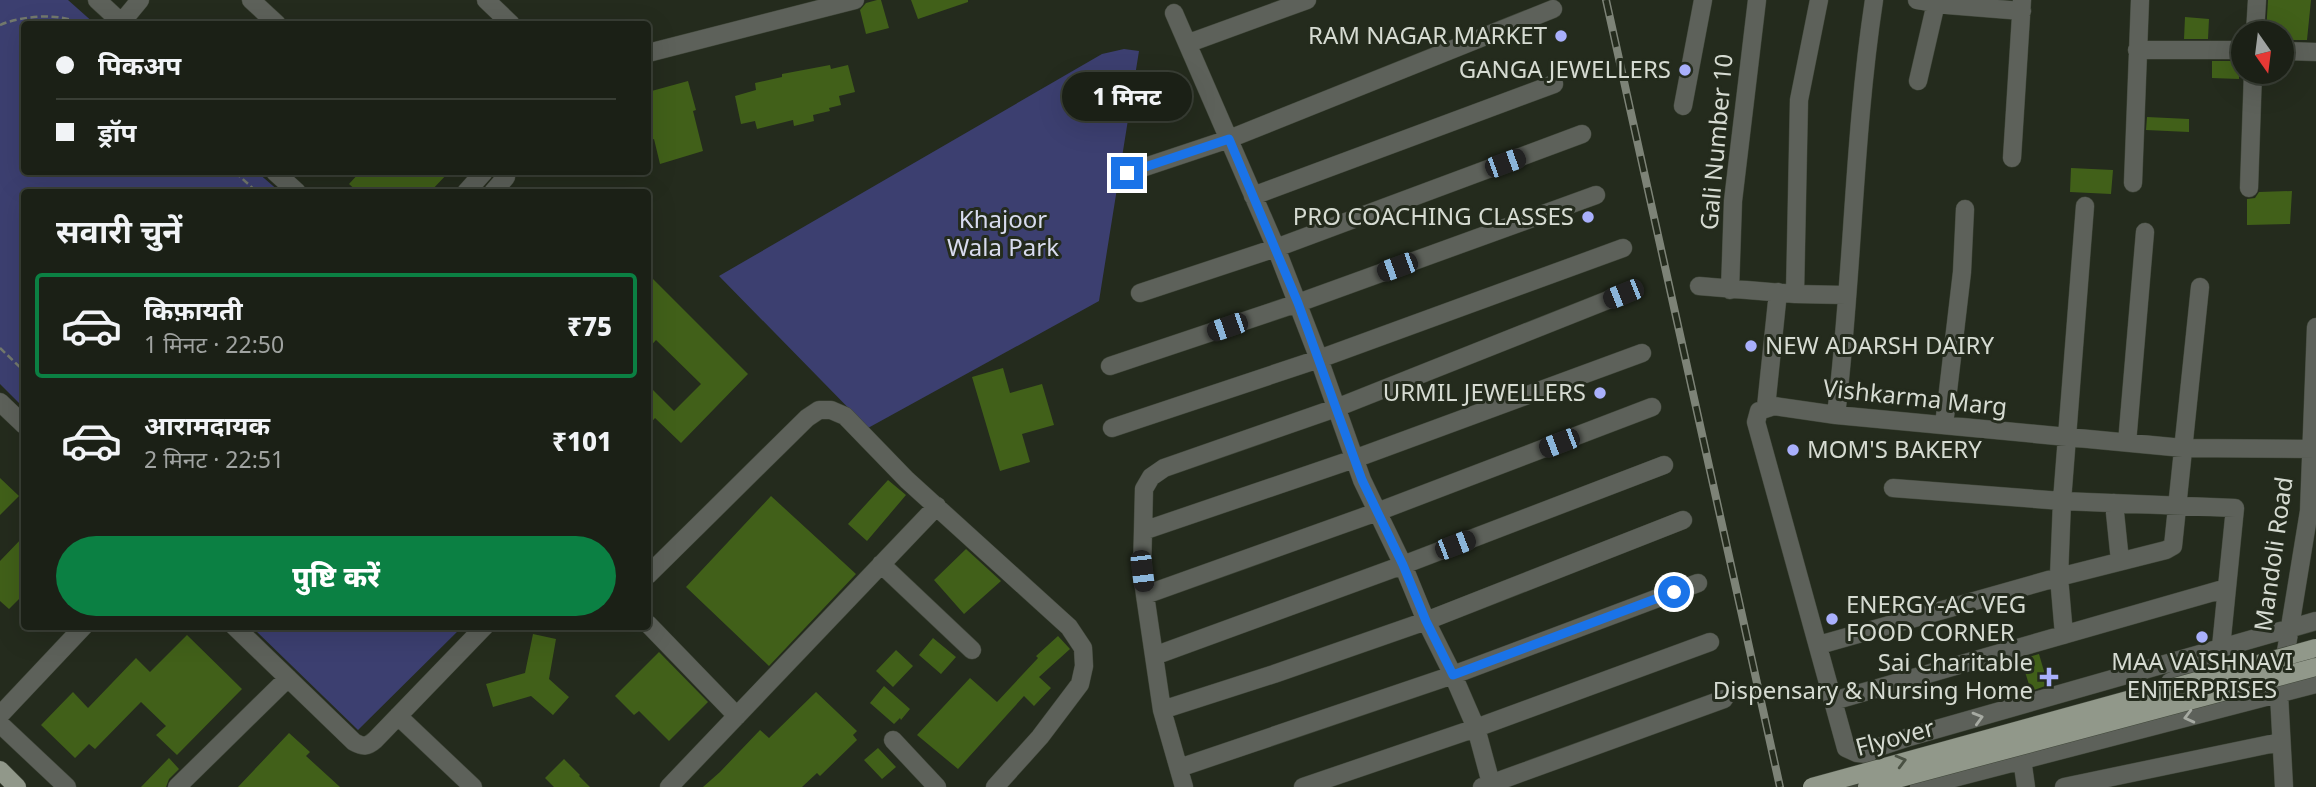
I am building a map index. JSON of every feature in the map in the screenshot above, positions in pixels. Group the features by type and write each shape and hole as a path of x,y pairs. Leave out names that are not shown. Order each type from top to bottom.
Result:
{"main road":[{"name":"Flyover","path":"1812,787 2316,648"},
{"name":"Flyover","path":"1867,787 2316,667"},
{"path":"0,770 18,787"}],"street":[{"path":"97,0 119,21"},
{"path":"124,21 140,0"},
{"path":"251,0 273,21"},
{"path":"486,0 508,21"},
{"path":"651,52 855,0"},
{"path":"1189,43 1307,0"},
{"path":"1683,106 1703,0"},
{"name":"Gali Number 10","path":"1730,290 1733,201 1757,0"},
{"path":"1819,0 1798,100 1795,213 1786,293 1766,407 1759,411 1756,422 1846,748 1868,754"},
{"path":"1836,415 1843,354 1864,64 1874,0"},
{"path":"1917,0 2022,5 2012,158"},
{"path":"2133,183 2140,0"},
{"path":"2256,21 2257,0"},
{"path":"1918,81 1936,3"},
{"path":"1127,173 1229,139 1553,9"},
{"path":"1174,13 1276,248 1354,460 1476,728 1488,786 1724,699"},
{"path":"2137,50 2231,50"},
{"path":"2294,51 2316,52"},
{"path":"1253,196 1554,84"},
{"path":"2249,188 2253,84"},
{"path":"1140,293 1276,248 1582,134"},
{"path":"278,175 294,189"},
{"path":"469,189 481,175"},
{"path":"496,189 506,177"},
{"path":"1110,366 1298,303 1595,195"},
{"path":"2064,635 2059,576 2062,501 2085,205"},
{"path":"1944,425 1962,272 1965,209"},
{"path":"2127,443 2145,232"},
{"path":"1112,428 1319,359 1623,248"},
{"path":"1699,286 1846,295"},
{"path":"1819,645 2173,546 2200,287"},
{"path":"1184,787 1162,710 1142,571 1144,489 1151,477 1164,468 1336,408 1623,294"},
{"name":"Mandoli Road","path":"2284,787 2279,694 2288,629 2312,510 2316,327"},
{"path":"1143,531 1354,460 1642,353"},
{"path":"0,402 21,422"},
{"path":"1145,595 1377,512 1652,407"},
{"name":"Vishkarma Marg","path":"1766,407 2183,448 2313,449"},
{"path":"651,572 807,418 819,410 831,410 845,416 907,480 1069,626 1083,648 1084,666 1080,684 1040,737 995,787"},
{"path":"1154,656 1403,565 1664,465"},
{"path":"1893,488 2062,501 2235,508 2227,588 2217,648 2202,665 2182,679 1999,738 2210,691 2233,706"},
{"path":"2114,503 2120,561"},
{"path":"669,787 937,506"},
{"path":"1162,710 1426,621 1683,520"},
{"path":"881,564 972,650"},
{"path":"1179,768 1453,675 1698,583"},
{"path":"1833,701 2227,588"},
{"path":"1874,787 1868,754 1870,750 2316,621"},
{"path":"651,627 737,716"},
{"path":"0,715 80,630"},
{"path":"238,630 354,742 362,746 375,740 481,630"},
{"path":"1303,787 1476,728 1710,642"},
{"path":"177,787 288,678"},
{"path":"1919,787 2316,684"},
{"path":"398,716 453,781 473,787"},
{"path":"0,724 67,787"},
{"path":"893,740 937,787"},
{"path":"2064,787 2280,742"},
{"path":"2022,759 2026,787"}],"path":[{"path":"0,25 11,20 57,17 70,21"},
{"path":"238,175 254,189"},
{"path":"0,348 21,368"}],"green space":[{"path":"0,0 68,0 92,21 21,21 21,175 260,175 277,189 21,189 21,405 0,384"},
{"name":"Khajoor Wala Park","path":"1124,49 1139,51 1099,301 868,428 719,276 1102,54"},
{"path":"255,630 459,630 358,730"}],"building":[{"path":"881,0 889,28 866,34 860,10 866,3"},
{"path":"911,0 968,0 968,2 918,19"},
{"path":"2268,0 2311,0 2307,40 2294,40 2294,21 2267,21"},
{"path":"2185,17 2209,19 2208,39 2184,39"},
{"path":"2212,61 2231,61 2231,79 2212,78"},
{"path":"830,65 831,69 848,65 855,92 839,96 841,105 813,115 814,121 794,126 793,120 757,129 755,121 741,124 735,96 756,90 755,83 782,77 782,74"},
{"path":"688,81 703,151 660,164 654,139 651,140 651,91"},
{"path":"2147,117 2189,119 2189,132 2146,130"},
{"path":"2071,168 2113,170 2111,194 2070,192"},
{"path":"357,175 446,175 433,189 355,189 349,184"},
{"path":"2292,191 2290,224 2247,225 2247,199 2255,198 2259,192"},
{"path":"651,277 748,374 681,443 655,418 651,423 651,388 674,411 701,384 656,340 651,346"},
{"path":"1003,368 1010,393 1042,384 1054,425 1022,434 1030,462 1000,471 972,377"},
{"path":"0,478 19,496 0,515"},
{"path":"888,480 906,495 867,541 848,524"},
{"path":"771,496 856,574 769,666 686,587"},
{"path":"21,539 21,597 9,609 0,601 0,561"},
{"path":"966,549 1001,581 964,614 934,580"},
{"path":"533,634 556,639 549,679 569,697 553,715 531,696 493,707 486,684 525,673"},
{"path":"187,635 242,689 177,755 156,735 166,726 141,702 95,749 89,744 75,758 41,725 73,692 88,708 136,658 150,672"},
{"path":"1058,636 1070,649 1039,677 1051,688 1034,706 1024,696 958,769 917,735 970,678 997,702 1038,658 1036,656"},
{"path":"933,638 956,657 941,674 919,655"},
{"path":"896,650 913,666 893,687 876,671"},
{"path":"659,652 708,702 669,741 639,711 634,715 615,696"},
{"path":"2039,654 2048,685 2031,691 2021,659"},
{"path":"884,686 910,709 894,724 870,703"},
{"path":"816,692 857,731 853,735 857,740 820,776 817,773 802,787 703,787 760,730 769,738"},
{"path":"289,733 310,752 306,756 340,787 238,787"},
{"path":"878,748 896,767 882,779 864,760"},
{"path":"169,758 179,769 169,779 166,787 141,787"},
{"path":"564,759 590,787 554,787 545,778"}],"tunnel":[{"path":"1848,787 1882,777"}],"railway":[{"path":"1606,0 1780,787"}],"place":[{"name":"RAM NAGAR MARKET","path":"1561,36"},
{"name":"GANGA JEWELLERS","path":"1685,70"},
{"name":"PRO COACHING CLASSES","path":"1588,217"},
{"name":"NEW ADARSH DAIRY","path":"1751,346"},
{"name":"URMIL JEWELLERS","path":"1600,393"},
{"name":"MOM'S BAKERY","path":"1793,450"},
{"name":"ENERGY-AC VEG FOOD CORNER","path":"1832,619"},
{"name":"MAA VAISHNAVI ENTERPRISES","path":"2202,637"},
{"name":"Sai Charitable Dispensary & Nursing Home","path":"2049,677"}],"route":[{"path":"1127,173 1229,139 1298,303 1362,480 1453,675 1674,592"}]}
